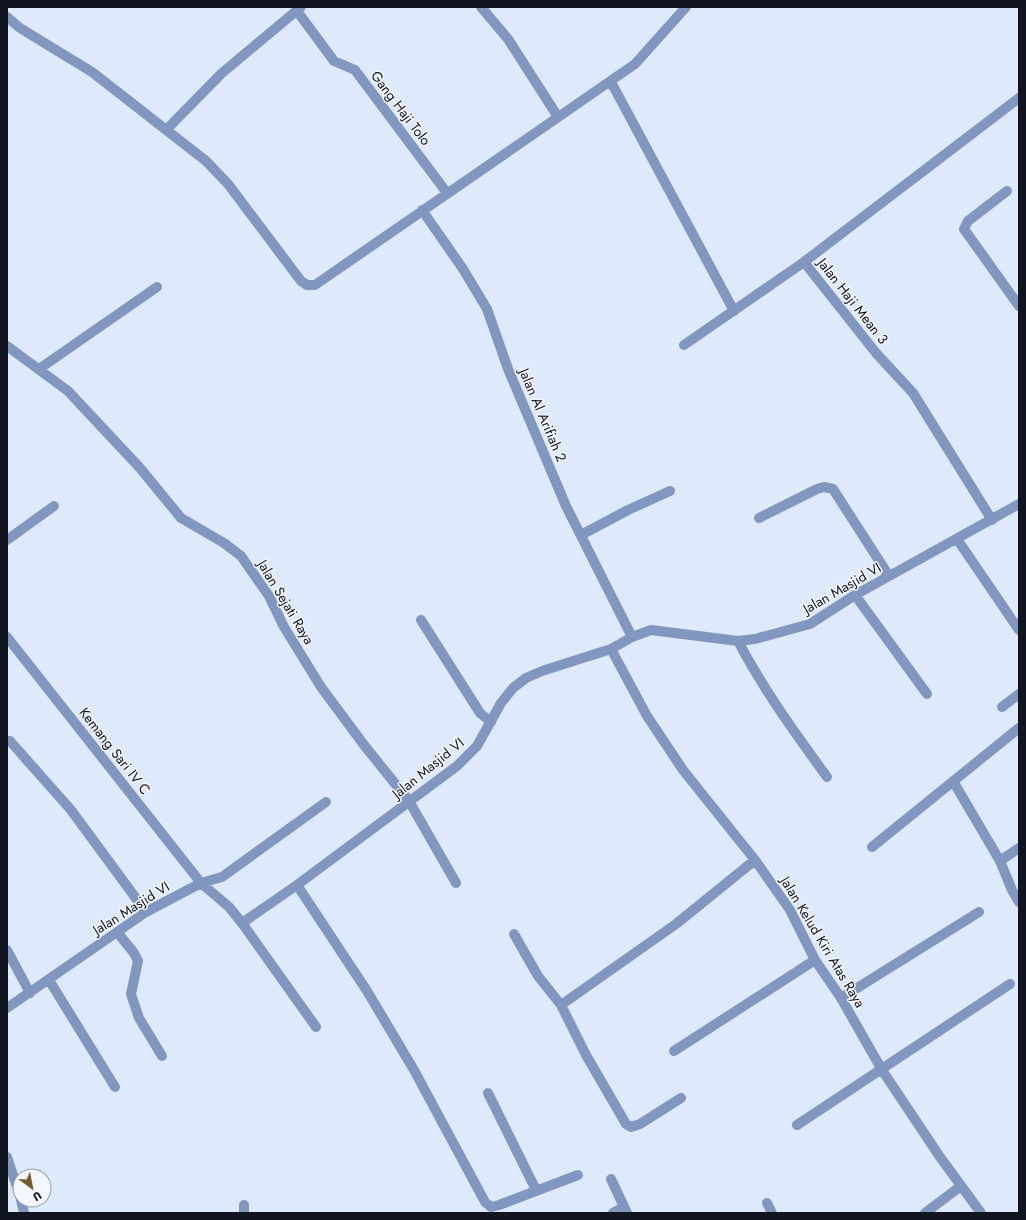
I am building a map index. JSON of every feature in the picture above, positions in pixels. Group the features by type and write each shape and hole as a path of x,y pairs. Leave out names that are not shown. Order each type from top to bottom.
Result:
{"street":[{"path":"481,7 508,39 558,117"},
{"path":"7,17 20,28 92,72 206,161 228,184 301,281 308,285 315,285 422,210 611,82 635,64 686,7"},
{"path":"166,130 222,73 299,9"},
{"name":"Gang Haji Tolo","path":"299,9 334,61 355,70 447,193"},
{"path":"611,82 734,312"},
{"name":"Jalan Haji Mean 3","path":"992,520 912,393 876,353 804,262 1019,98"},
{"path":"1007,191 968,221 964,229 1019,306"},
{"name":"Jalan Al Arifiah 2","path":"422,210 463,269 487,309 508,369 566,506 632,637"},
{"path":"684,344 734,312 804,262"},
{"path":"39,369 157,287"},
{"name":"Jalan Sejati Raya","path":"7,346 68,391 94,417 140,468 181,518 224,543 241,556 269,596 284,627 321,687 364,745 409,801 456,883"},
{"path":"759,518 817,489 824,487 833,489 889,576"},
{"path":"581,535 628,510 670,491"},
{"name":"Jalan Masjid VI","path":"242,923 297,885 457,766 477,746 501,703 513,688 526,678 542,671 611,649 632,637 651,630 738,641 755,639 810,624 855,595 1019,504"},
{"path":"7,540 54,506"},
{"path":"957,538 1019,630"},
{"path":"855,595 927,694"},
{"path":"421,620 480,713 491,722"},
{"name":"Kemang Sari IV C","path":"7,637 201,883"},
{"path":"738,641 752,668 827,777"},
{"name":"Jalan Kelud Kiri Atas Raya","path":"611,649 647,716 683,770 755,860 790,910 815,960 841,998 882,1070 981,1213"},
{"path":"1002,708 1019,694"},
{"path":"872,847 1019,728"},
{"path":"10,741 70,810 146,912"},
{"path":"953,781 1000,861 1012,890 1019,902"},
{"name":"Jalan Masjid VI","path":"7,1008 146,912 201,883 222,878 326,802"},
{"path":"1000,861 1019,848"},
{"path":"561,1005 676,924 755,860"},
{"path":"201,883 228,907 242,923 316,1027"},
{"path":"297,885 367,991 414,1070 485,1202 491,1207 499,1205 578,1175"},
{"path":"841,998 979,912"},
{"path":"117,932 134,952 138,961 131,994 139,1018 162,1056"},
{"path":"514,934 538,976 561,1005 586,1055 626,1124 631,1127 640,1124 682,1098"},
{"path":"7,950 30,993"},
{"path":"674,1051 815,960"},
{"path":"49,980 114,1087"},
{"path":"797,1125 1010,984"},
{"path":"488,1093 536,1190"},
{"path":"7,1157 12,1172"},
{"path":"613,1213 625,1210 614,1184"},
{"path":"925,1213 961,1186"},
{"path":"767,1203 772,1213"}]}
